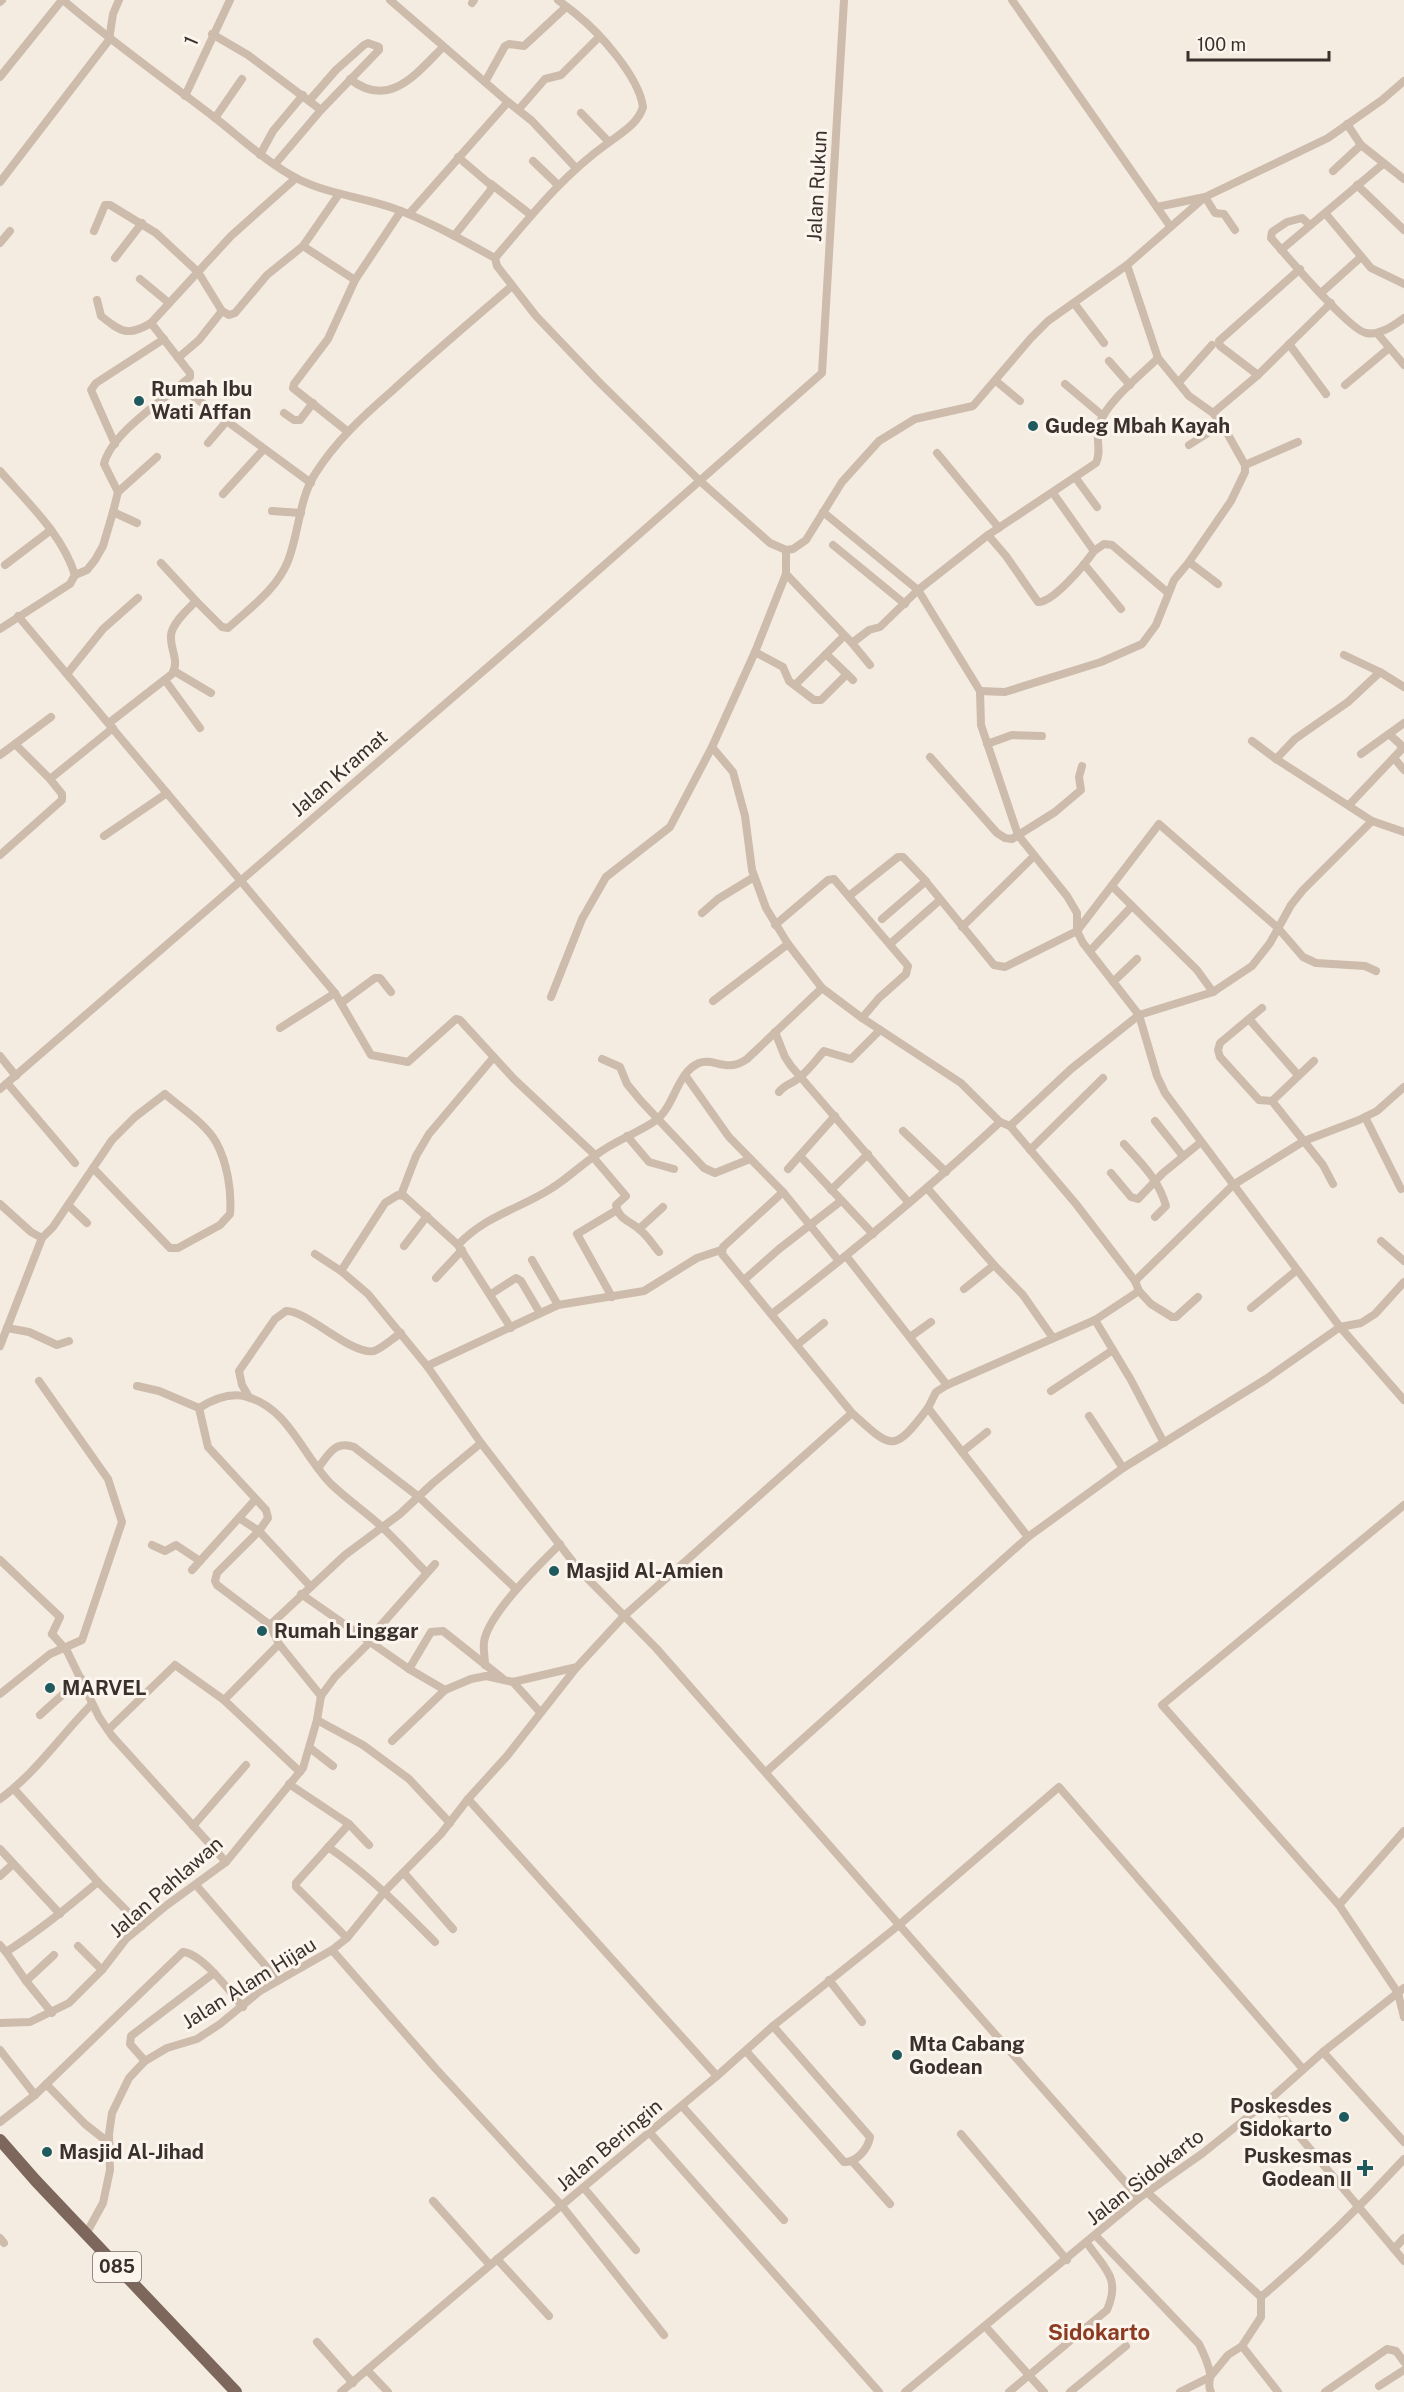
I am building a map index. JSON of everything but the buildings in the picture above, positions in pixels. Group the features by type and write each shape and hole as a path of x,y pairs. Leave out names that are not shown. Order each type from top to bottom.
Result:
{"main road":[{"name":"085","path":"0,2140 236,2392"}],"street":[{"path":"0,77 62,0 109,40 215,118 260,155 276,163 296,178 339,194 405,212 495,258 497,266 536,316 600,383 700,481 770,543 786,550 793,549 806,540 853,468 879,441 915,419 973,406 1048,321 1127,266 1205,196"},
{"path":"2,177 109,40 113,14 119,0"},
{"name":"1","path":"185,96 212,34 230,0"},
{"path":"390,0 519,110 576,168"},
{"path":"495,258 558,185 637,119 643,108 628,72 576,13 566,8 558,0"},
{"name":"Jalan Rukun","path":"822,373 844,0"},
{"path":"1012,0 1170,226"},
{"path":"485,82 505,46 510,44 524,46 566,8"},
{"path":"212,34 248,55 321,110"},
{"path":"519,110 545,80 561,75 599,37"},
{"path":"276,163 321,110 379,50 379,47 368,43 364,45 336,70 309,101"},
{"path":"350,80 371,90 396,89 412,78 443,47"},
{"path":"215,118 242,79"},
{"path":"1157,207 1205,196 1305,150 1382,100 1404,81"},
{"path":"260,155 273,131 303,95"},
{"path":"347,431 293,388 294,384 328,339 355,280 405,212 508,102"},
{"path":"581,113 609,142"},
{"path":"1347,124 1361,145 1404,179"},
{"path":"1333,171 1361,145"},
{"path":"458,157 531,215"},
{"path":"533,161 558,185"},
{"path":"1281,250 1383,164"},
{"path":"98,300 101,316 125,332 136,332 151,323 231,236 296,178"},
{"path":"454,236 490,191 491,183"},
{"path":"1357,185 1404,230"},
{"path":"94,231 105,205 110,205 142,223 198,272 222,311 229,315 235,313 267,275 303,246 339,194"},
{"path":"1205,196 1215,213 1224,214 1235,230"},
{"path":"1325,213 1376,273 1404,285"},
{"path":"1310,225 1302,218 1295,218 1272,232 1271,238 1359,331 1368,334 1377,333 1404,318"},
{"path":"116,258 142,223"},
{"path":"0,243 10,231"},
{"path":"303,246 355,280"},
{"path":"1321,293 1361,257"},
{"path":"980,691 1005,692 1101,663 1142,644 1156,626 1166,602 1167,592 1174,580 1231,501 1245,472 1245,465 1222,424 1213,413 1190,396 1158,358 1127,266"},
{"path":"1257,375 1220,346 1219,341 1300,269"},
{"path":"140,279 168,303"},
{"path":"161,563 222,627 228,628 281,576 289,560 314,475 347,431 427,358 512,286"},
{"path":"1074,303 1104,343"},
{"path":"1213,413 1257,375 1331,303"},
{"path":"178,358 199,340 222,311"},
{"path":"0,629 70,584 75,575 87,570 95,560 113,512 117,492 104,464 120,437 190,377 190,373 151,323"},
{"path":"1377,333 1388,349 1404,365"},
{"path":"115,444 91,390 96,384 164,339"},
{"path":"1289,344 1326,394"},
{"path":"1179,382 1212,345"},
{"path":"1345,385 1388,349"},
{"path":"852,643 869,630 880,627 918,590 988,535 1096,463 1098,458 1096,434 1103,416 1158,358"},
{"path":"1109,361 1130,385"},
{"name":"Jalan Kramat","path":"0,1089 822,373"},
{"path":"996,381 1020,400"},
{"path":"1065,384 1103,416"},
{"path":"179,386 263,450 311,483"},
{"path":"284,412 294,420 300,420 313,403"},
{"path":"208,443 226,422"},
{"path":"1189,445 1222,424"},
{"path":"1245,465 1298,442"},
{"path":"222,494 263,450"},
{"path":"937,453 999,528"},
{"path":"117,492 157,457"},
{"path":"0,471 51,530 72,564 75,575"},
{"path":"1075,477 1097,507"},
{"path":"1053,493 1094,551"},
{"path":"272,511 302,513"},
{"path":"113,512 137,523"},
{"path":"823,512 918,590 980,691 981,725 1018,835 1033,857 1052,875 1067,896 1077,913 1077,930 1090,951 1139,1015 1157,1076 1165,1093 1340,1327 1404,1400"},
{"path":"5,565 51,530"},
{"path":"988,535 1006,556 1038,602 1048,600 1094,551 1104,544 1112,545 1167,592"},
{"path":"833,545 904,604"},
{"path":"551,997 582,919 606,877 670,827 712,747 755,652 786,574 786,550"},
{"path":"1189,562 1218,584"},
{"path":"1084,564 1121,609"},
{"path":"786,574 870,665"},
{"path":"68,674 103,628 138,598"},
{"path":"50,779 174,671 175,658 171,635 177,623 196,601"},
{"path":"18,616 335,993 371,1055 408,1062 456,1019 464,1023 493,1058 594,1156 626,1196 616,1205 617,1210 624,1220 639,1229 659,1252"},
{"path":"795,685 844,636"},
{"path":"755,652 783,668 787,679 818,701 847,674"},
{"path":"826,654 853,680"},
{"path":"1344,655 1380,672 1404,687"},
{"path":"174,671 211,693"},
{"path":"1276,759 1295,739 1348,702 1380,672"},
{"path":"165,680 201,728"},
{"path":"0,755 51,717"},
{"path":"1361,754 1404,723"},
{"path":"1349,805 1401,750 1401,745 1389,734"},
{"path":"987,744 1012,735 1042,736"},
{"path":"1252,741 1372,821 1404,832"},
{"path":"0,855 62,800 62,794 50,779 15,744"},
{"path":"712,747 731,767 745,816 754,877 758,889 775,925 822,988 862,1018 961,1083 1000,1122 1010,1126 1076,1204 1135,1281 1139,1291 1151,1304 1172,1317 1180,1315 1198,1296"},
{"path":"930,757 997,833 1012,839 1055,812 1081,790 1079,777 1082,766"},
{"path":"1394,758 1404,770"},
{"path":"104,836 167,793"},
{"path":"1010,1126 1071,1069 1139,1015 1213,992 1252,966 1270,943 1290,905 1372,821"},
{"path":"849,896 898,857 903,857 926,881 993,965 1005,967 1077,930 1160,824 1278,928 1309,960 1316,963 1365,966 1376,971"},
{"path":"962,927 1033,857"},
{"path":"702,913 718,899 754,877"},
{"path":"775,925 831,879 849,896 908,966 906,975 879,998 862,1018"},
{"path":"882,919 926,881"},
{"path":"1112,886 1197,970 1213,992"},
{"path":"890,944 940,900"},
{"path":"1090,951 1132,906"},
{"path":"714,1001 788,944"},
{"path":"1113,982 1137,959"},
{"path":"341,1003 375,978 380,978 391,992"},
{"path":"436,1278 482,1224 552,1188 594,1156 657,1119 669,1105 685,1075 698,1063 730,1066 740,1064 822,988"},
{"path":"280,1028 335,993"},
{"path":"1262,1008 1221,1043 1218,1050 1220,1057 1258,1100 1272,1101 1323,1166 1333,1184"},
{"path":"1249,1019 1298,1075"},
{"path":"779,1092 787,1084 801,1077 824,1051 851,1059 880,1030"},
{"path":"775,1032 785,1057 909,1203"},
{"path":"0,1056 16,1076"},
{"path":"341,1271 386,1203 400,1195 416,1156 429,1134 493,1058"},
{"path":"602,1059 620,1067 627,1084 704,1168 715,1173 750,1159"},
{"path":"1272,1101 1314,1061"},
{"path":"685,1075 729,1137 783,1192 809,1224 843,1259 910,1337 947,1385"},
{"path":"1030,1150 1103,1078"},
{"path":"8,1084 75,1164"},
{"path":"1135,1281 1233,1185 1304,1141 1377,1111 1404,1088"},
{"path":"1,1343 42,1238 53,1227 93,1168 121,1130 165,1094 215,1140 224,1161 230,1214 220,1225 178,1248 170,1248 93,1168"},
{"path":"788,1169 835,1116"},
{"path":"1365,1117 1401,1189"},
{"path":"1155,1121 1184,1156"},
{"path":"772,1314 873,1234 1000,1122"},
{"path":"903,1131 946,1172"},
{"path":"627,1136 649,1162 674,1169"},
{"path":"1111,1173 1135,1200 1201,1142"},
{"path":"1124,1144 1156,1181 1166,1206 1155,1217"},
{"path":"831,1190 868,1154"},
{"path":"800,1156 873,1234"},
{"path":"927,1188 1023,1295 1053,1338"},
{"path":"427,1366 558,1305 644,1291 697,1258 721,1250 783,1192"},
{"path":"400,1195 427,1216 460,1248 511,1328"},
{"path":"744,1280 809,1224 841,1201"},
{"path":"68,1205 87,1223"},
{"path":"639,1229 663,1207"},
{"path":"2,1209 42,1238"},
{"path":"612,1297 577,1234 617,1210"},
{"path":"404,1246 427,1216"},
{"path":"1381,1241 1404,1261"},
{"path":"721,1250 852,1413 882,1440 891,1442 899,1440 912,1429 928,1408 936,1392 947,1385 1095,1320 1139,1291"},
{"path":"315,1254 341,1271 368,1294 401,1332 481,1443 580,1571 656,1648 1139,2198"},
{"path":"532,1260 558,1305"},
{"path":"964,1288 994,1265"},
{"path":"1251,1308 1297,1270"},
{"path":"490,1294 516,1278 522,1281 540,1313"},
{"path":"766,1772 1028,1537 1123,1468 1266,1379 1340,1327 1361,1323 1375,1314 1404,1282"},
{"path":"401,1332 378,1349 368,1351 326,1332 303,1316 286,1311 275,1319 239,1371 242,1385 249,1397 278,1416 330,1483 383,1528 426,1572"},
{"path":"1095,1320 1164,1443"},
{"path":"910,1337 931,1322"},
{"path":"797,1345 824,1323"},
{"path":"7,1328 29,1332 52,1344 57,1345 69,1341"},
{"path":"1051,1391 1113,1350"},
{"path":"0,1695 50,1654 82,1640 122,1522 108,1479 39,1381"},
{"path":"138,1386 159,1391 199,1408 229,1396 249,1397"},
{"path":"199,1408 208,1448 267,1514 259,1531 217,1573 215,1581 217,1585 270,1625 279,1644 321,1696"},
{"path":"928,1408 1028,1537"},
{"name":"Jalan Alam Hijau","path":"86,2234 103,2203 108,2186 112,2113 129,2078 145,2061 167,2048 196,2039 243,2007 261,1991 333,1950 347,1938 385,1891 404,1873 507,1756 577,1667 624,1616 852,1413"},
{"path":"1089,1416 1123,1468"},
{"path":"962,1452 987,1432"},
{"path":"270,1625 345,1555 383,1528 481,1443"},
{"path":"318,1468 339,1445 354,1447 419,1497 516,1589"},
{"path":"192,1570 255,1500"},
{"path":"1404,1505 1162,1705 1339,1905 1401,1990 1404,2017"},
{"path":"239,1518 259,1531 310,1586"},
{"path":"485,1665 484,1642 488,1630 516,1589 560,1544"},
{"path":"152,1545 165,1551 176,1545 200,1561"},
{"path":"0,1560 60,1617 52,1634 67,1651 92,1704 108,1730 226,1862"},
{"name":"Jalan Pahlawan","path":"0,2023 30,2022 52,2013 69,2002 142,1926 166,1905 226,1862 300,1772 310,1748 321,1696 335,1677 435,1564"},
{"path":"301,1594 408,1669 445,1690"},
{"path":"408,1669 431,1632 442,1630 503,1679"},
{"path":"224,1700 279,1644"},
{"path":"108,1730 175,1665 224,1700 300,1772"},
{"path":"392,1741 445,1690 486,1676 513,1682 577,1667"},
{"path":"40,1715 81,1678"},
{"path":"513,1682 540,1712"},
{"path":"0,1798 14,1788 92,1704"},
{"path":"317,1720 363,1745 409,1779 450,1822"},
{"path":"310,1748 333,1766"},
{"path":"193,1826 246,1765"},
{"path":"289,1784 349,1824 369,1845"},
{"name":"Jalan Beringin","path":"341,2392 682,2106 773,2026 900,1925 1059,1787 1303,2069"},
{"path":"14,1788 98,1882 142,1926"},
{"path":"468,1799 717,2076"},
{"path":"347,1938 296,1887 296,1883 349,1824"},
{"path":"1339,1905 1404,1831"},
{"path":"328,1847 353,1864 385,1891 435,1942"},
{"path":"0,1849 60,1914"},
{"path":"0,1876 13,1864"},
{"path":"404,1873 453,1929"},
{"path":"52,2013 3,1949 60,1914 98,1882"},
{"path":"196,1885 278,1980"},
{"path":"78,1946 102,1970"},
{"path":"333,1950 420,2052 562,2206 664,2335"},
{"path":"0,2122 35,2095 183,1952 190,1953 214,1973 243,2007"},
{"path":"26,1981 54,1955"},
{"path":"145,2061 130,2044 131,2036 214,1973"},
{"path":"829,1980 862,2022"},
{"name":"Jalan Sidokarto","path":"905,2392 1096,2236 1139,2198 1269,2100 1323,2052 1401,1990"},
{"path":"746,2051 844,2162 852,2161 866,2149 870,2137 773,2026"},
{"path":"0,2050 35,2095"},
{"path":"1323,2052 1404,2142"},
{"path":"46,2084 85,2124 109,2142"},
{"path":"1269,2100 1404,2261"},
{"path":"682,2106 784,2220"},
{"path":"650,2133 879,2392"},
{"path":"961,2134 1067,2260"},
{"path":"1261,2297 1299,2265 1359,2208 1404,2159"},
{"path":"852,2161 890,2204"},
{"path":"584,2188 636,2250"},
{"path":"1148,2193 1261,2297 1261,2318 1242,2346 1228,2355 1210,2377 1180,2392"},
{"path":"433,2200 490,2265"},
{"path":"1096,2236 1199,2344 1208,2361 1210,2377 1208,2387 1211,2392"},
{"path":"1394,2249 1404,2238"},
{"path":"1009,2392 1107,2310 1114,2293 1112,2279 1087,2243"},
{"path":"497,2259 549,2316"},
{"path":"985,2326 1044,2392"},
{"path":"317,2342 353,2383"},
{"path":"1070,2392 1126,2346"},
{"path":"1242,2346 1278,2392"},
{"path":"1325,2392 1387,2349 1396,2351 1404,2362"},
{"path":"367,2370 388,2392"},
{"path":"1379,2386 1404,2370"}],"place":[{"name":"Rumah Ibu Wati Affan","path":"139,401"},
{"name":"Gudeg Mbah Kayah","path":"1033,426"},
{"name":"Masjid Al-Amien","path":"554,1571"},
{"name":"Rumah Linggar","path":"262,1631"},
{"name":"MARVEL","path":"50,1688"},
{"name":"Mta Cabang Godean","path":"897,2055"},
{"name":"Poskesdes Sidokarto","path":"1344,2117"},
{"name":"Masjid Al-Jihad","path":"47,2152"},
{"name":"Puskesmas Godean II","path":"1365,2168"}],"district":[{"name":"Sidokarto","path":"1099,2332"}]}
